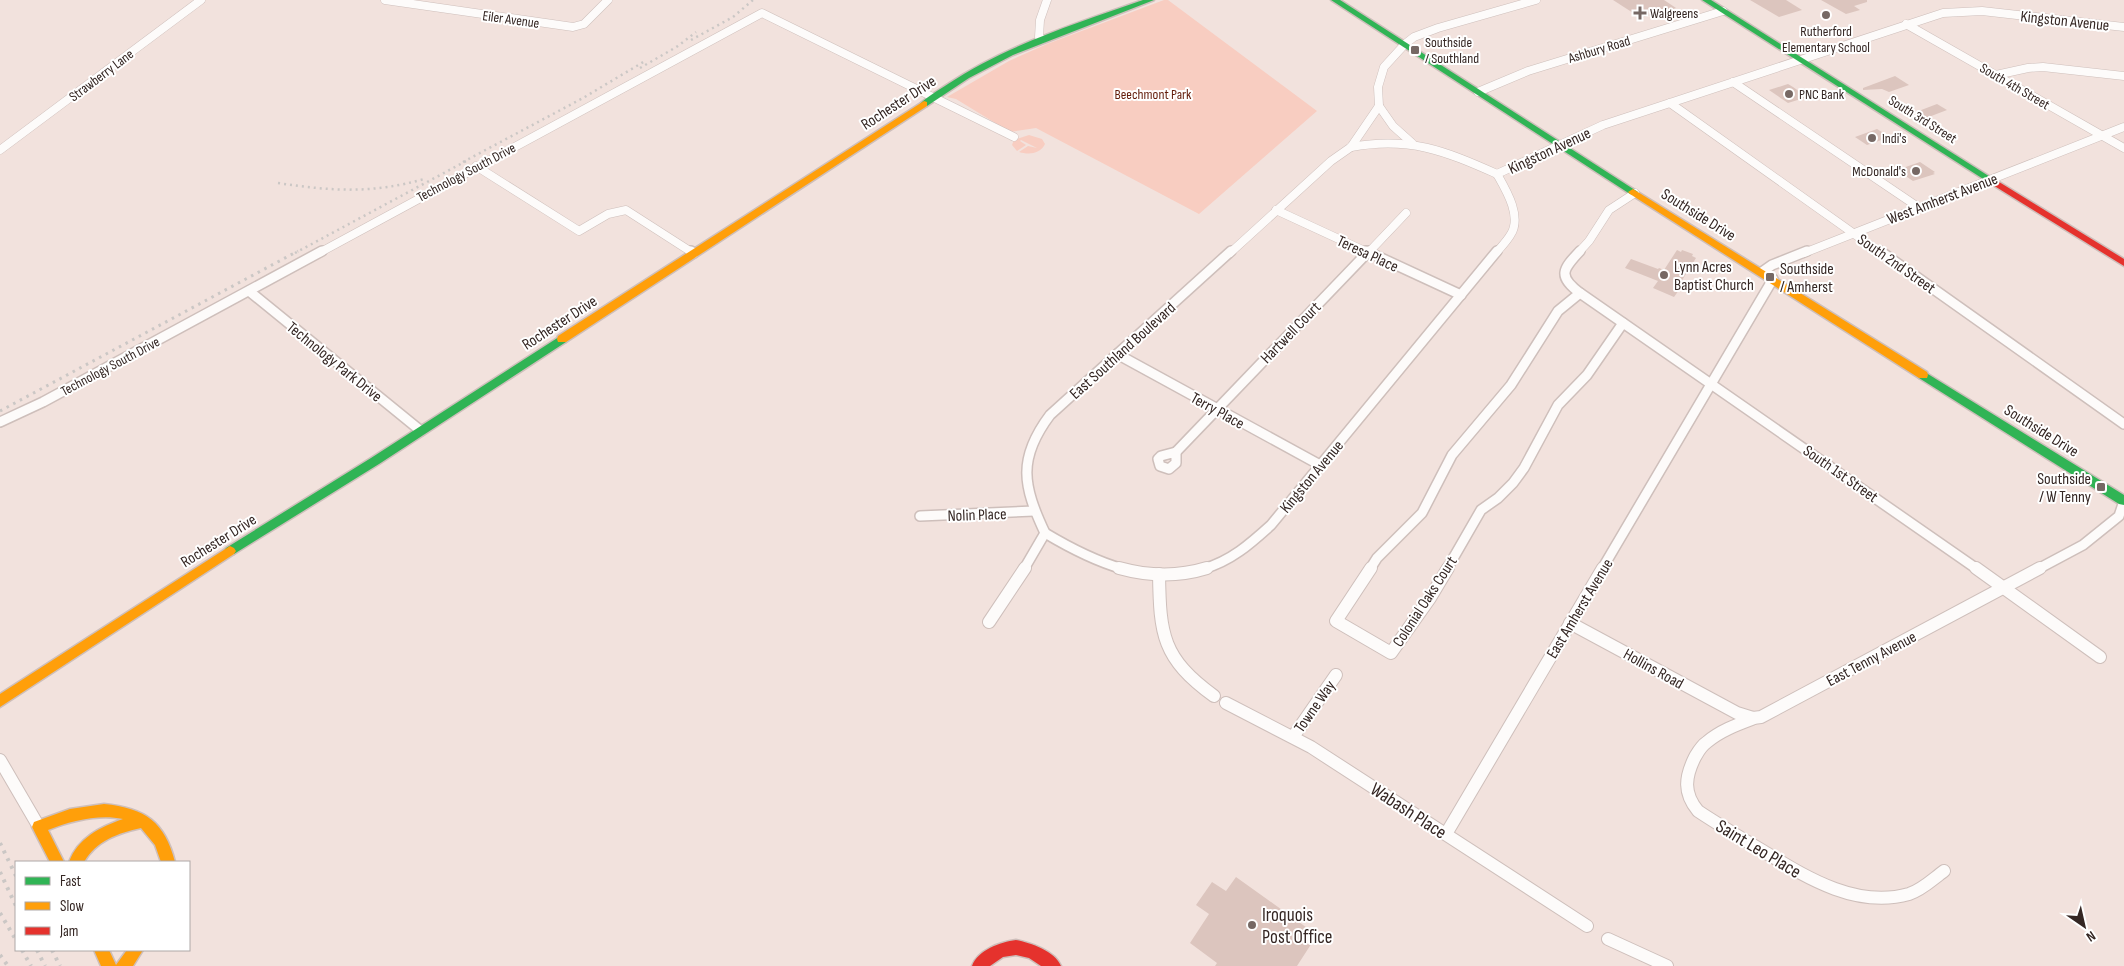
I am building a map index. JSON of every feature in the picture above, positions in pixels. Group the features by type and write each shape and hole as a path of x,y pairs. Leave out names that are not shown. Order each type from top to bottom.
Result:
{"street":[{"name":"Strawberry Lane","path":"0,150 201,0"},
{"name":"Eiler Avenue","path":"384,0 568,27 579,26 590,19 608,0"},
{"path":"1042,39 1039,37 1039,30 1047,0"},
{"name":"Rochester Drive","path":"0,701 173,587 421,431 992,62 1042,39 1150,0"},
{"name":"Southside Drive","path":"1335,0 1560,146 2124,501"},
{"path":"1412,143 1393,126 1379,106 1378,87 1384,67 1414,37 1438,28 1536,0"},
{"name":"South 3rd Street","path":"1706,0 2124,263"},
{"name":"Ashbury Road","path":"1478,92 1528,71 1723,11"},
{"name":"Kingston Avenue","path":"1045,533 1065,546 1112,568 1142,574 1175,575 1198,571 1235,557 1259,539 1512,233 1515,218 1514,208 1497,174 1603,125 1943,13 1966,11 2124,27"},
{"name":"Technology South Drive","path":"0,422 43,402 476,166 762,13 934,98"},
{"name":"South 4th Street","path":"1906,24 2124,148"},
{"path":"1996,75 2028,68 2043,67 2124,76"},
{"path":"1733,82 1918,207"},
{"path":"934,98 1014,137"},
{"name":"South 2nd Street","path":"1670,102 2124,424"},
{"name":"East Southland Boulevard","path":"1045,533 1034,511 1028,492 1026,462 1033,439 1050,415 1331,160 1351,147 1379,106"},
{"name":"West Amherst Avenue","path":"1762,272 1772,265 2124,126"},
{"path":"1351,147 1377,142 1412,143 1453,155 1497,174"},
{"path":"476,166 579,231 612,212 620,209 626,210 694,253"},
{"path":"1580,293 1567,282 1563,272 1565,267 1589,241 1609,210 1635,193"},
{"name":"Teresa Place","path":"1276,210 1461,296"},
{"name":"Hartwell Court","path":"1176,452 1406,212"},
{"path":"1712,383 1773,280"},
{"name":"Technology Park Drive","path":"249,290 421,431"},
{"name":"South 1st Street","path":"1580,293 2003,587 2100,658"},
{"name":"Colonial Oaks Court","path":"1580,293 1558,311 1511,385 1452,455 1422,513 1378,558 1336,622 1391,653 1430,598 1481,510 1498,498 1513,483 1524,468 1558,405 1587,375 1623,323"},
{"name":"Terry Place","path":"1117,354 1320,465"},
{"name":"East Amherst Avenue","path":"1446,834 1712,383"},
{"name":"East Tenny Avenue","path":"1753,718 1761,717 2083,545 2119,516 2124,501"},
{"name":"Nolin Place","path":"920,516 1034,511"},
{"path":"989,622 1014,588 1045,533"},
{"path":"1159,574 1160,622 1167,648 1175,662 1189,678 1214,696"},
{"name":"Hollins Road","path":"1570,623 1737,714 1753,718"},
{"name":"Towne Way","path":"1293,737 1336,674"},
{"name":"Wabash Place","path":"1226,703 1293,737 1587,926"},
{"name":"Saint Leo Place","path":"1753,718 1716,735 1700,749 1689,767 1684,786 1687,795 1698,811 1808,878 1840,892 1876,898 1907,894 1916,891 1944,871"},
{"path":"0,760 56,861"},
{"path":"39,827 57,817 84,811 114,810 133,815 145,821 161,838 168,861"},
{"path":"77,861 84,847 98,835 117,826 145,821"},
{"path":"1608,939 1648,959 1667,966"},
{"path":"979,966 997,950 1011,946 1028,949 1054,966"},
{"path":"102,951 109,966"},
{"path":"123,966 135,951"}],"green space":[{"name":"Beechmont Park","path":"1168,0 1317,111 1199,214 1036,128 1010,132 956,99 947,97 1009,61 1047,44"},
{"path":"1029,135 1042,139 1045,144 1043,147 1034,153 1019,152 1028,146 1037,148 1021,140 1026,145 1017,151 1012,145 1014,140"}],"building":[{"name":"Walgreens","path":"1613,0 1664,0 1676,8 1641,18"},
{"name":"Rutherford Elementary School","path":"1750,0 1786,0 1802,10 1779,17"},
{"name":"Rutherford Elementary School","path":"1821,0 1867,0 1867,2 1854,6 1860,10 1846,14"},
{"path":"1895,76 1909,85 1889,92 1882,89 1863,90 1863,88"},
{"name":"PNC Bank","path":"1788,84 1807,97 1788,103 1769,90"},
{"path":"1937,104 1947,110 1926,118 1916,112"},
{"name":"Indi's","path":"1877,129 1890,137 1867,145 1855,137"},
{"name":"McDonald's","path":"1920,162 1935,172 1933,173 1935,174 1913,181 1897,170"},
{"name":"Lynn Acres Baptist Church","path":"1677,250 1693,254 1692,256 1696,258 1681,282 1684,283 1674,297 1653,288 1658,281 1625,268 1631,259 1664,270"},
{"name":"Iroquois Post Office","path":"1236,877 1317,935 1297,966 1215,966 1217,963 1190,943 1209,914 1196,905 1212,882 1226,891"}],"railway":[{"path":"691,40 733,17 753,0"},
{"path":"640,68 678,46 696,32"},
{"path":"463,162 583,98 645,61"},
{"path":"295,253 468,160"},
{"path":"278,183 351,190 387,187 424,179"},
{"path":"0,411 298,251"},
{"path":"0,843 15,874"},
{"path":"0,872 15,904"},
{"path":"0,913 15,938"},
{"path":"23,951 31,966"},
{"path":"38,951 45,966"},
{"path":"52,951 60,966"},
{"path":"0,955 8,966"}],"traffic: fast":[{"path":"924,104 966,76 1010,53 1150,0"},
{"path":"1335,0 1633,192"},
{"path":"1706,0 1991,180"},
{"path":"230,551 375,461 562,339"},
{"path":"1923,375 2123,501 2124,499"}],"traffic: slow":[{"path":"562,339 924,104"},
{"path":"1633,192 1923,375"},
{"path":"0,701 230,551"},
{"path":"56,861 39,827 70,816 104,811 121,812 136,817 149,826 160,840 168,861"},
{"path":"77,861 82,852 96,838 114,829 145,821"},
{"path":"102,951 109,966"},
{"path":"123,966 135,951"}],"traffic: jam":[{"path":"1991,180 2124,263"},
{"path":"979,966 989,957 1007,948 1025,949 1054,966"}],"place":[{"name":"Walgreens","path":"1640,13"},
{"name":"Rutherford Elementary School","path":"1826,15"},
{"name":"Southside / Southland","path":"1415,50"},
{"name":"PNC Bank","path":"1789,94"},
{"name":"Indi's","path":"1872,138"},
{"name":"McDonald's","path":"1916,171"},
{"name":"Lynn Acres Baptist Church","path":"1664,275"},
{"name":"Southside / Amherst","path":"1770,277"},
{"name":"Southside / W Tenny","path":"2101,487"},
{"name":"Iroquois Post Office","path":"1252,925"}]}
